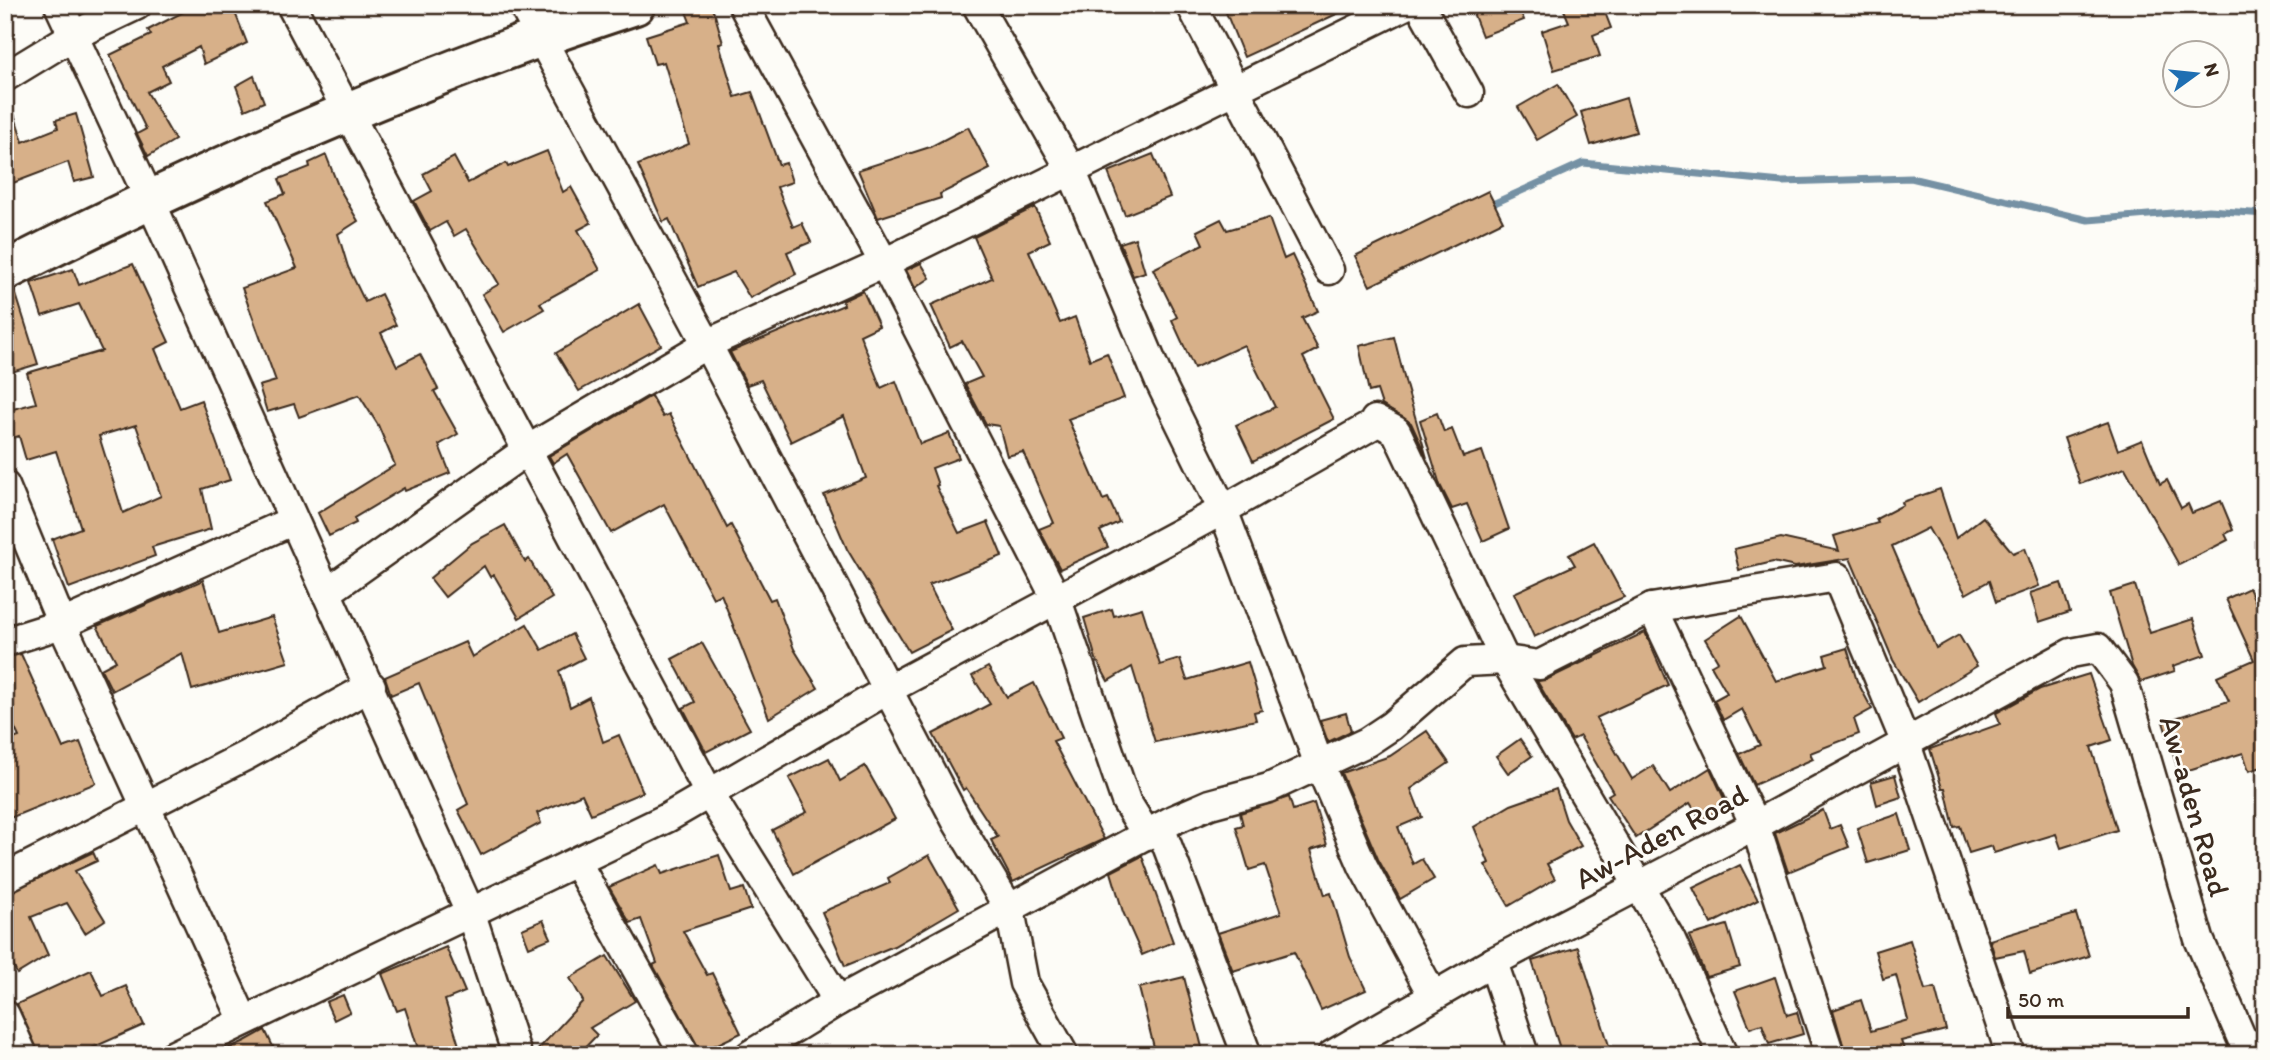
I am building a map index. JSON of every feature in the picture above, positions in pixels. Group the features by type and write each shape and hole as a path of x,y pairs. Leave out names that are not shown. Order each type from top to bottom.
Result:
{"street":[{"path":"59,5 149,198 292,521 371,687 471,914 516,1055"},
{"path":"5,76 74,35 137,5"},
{"path":"291,5 710,794 838,1001"},
{"path":"5,271 149,198 347,112 532,21 635,5"},
{"path":"743,5 884,263 1057,600 1126,801 1153,831 1247,1055"},
{"path":"977,5 1071,170 1160,382 1223,510 1319,764 1363,866 1433,996"},
{"path":"1191,5 1329,271"},
{"path":"326,593 527,450 707,344 884,263 1406,5"},
{"path":"1420,5 1469,93"},
{"path":"532,21 707,344 957,822 1010,910 1024,984 1063,1055"},
{"path":"174,1055 243,1019 577,863 710,794 889,689 1223,510 1374,424 1375,420 1396,431 1506,660 1636,885 1671,940 1723,1055"},
{"path":"5,486 62,624 243,1019"},
{"path":"5,642 62,624 292,521"},
{"path":"750,1055 838,1001 1153,831 1210,804 1269,788 1367,742 1391,726 1465,662 1506,660 1539,666 1653,608 1837,577 1905,741 2011,1055"},
{"path":"1653,608 1755,825 1830,1055"},
{"name":"Aw-aden Road","path":"2023,680 2071,653 2098,648 2124,683 2199,939 2242,1039 2265,1054"},
{"name":"Aw-Aden Road","path":"1332,1055 1493,962 1755,825 1905,741 2023,680"},
{"path":"5,878 247,755 371,687"},
{"path":"577,863 685,1055"},
{"path":"1493,962 1524,1055"},
{"path":"5,1015 23,1055"}],"building":[{"path":"197,5 232,5 247,43 204,64 199,47 162,66 169,81 147,92 175,140 148,156 137,134 146,129 110,55 151,35 148,30"},
{"path":"710,5 715,15 723,43 719,44 735,97 752,92 779,165 786,163 792,182 777,187 793,227 802,223 811,242 787,252 796,274 750,298 734,272 698,287 669,219 663,222 638,165 689,144 664,62 655,64 646,36 690,22 685,9"},
{"path":"1223,5 1356,5 1244,57"},
{"path":"1470,5 1518,5 1524,20 1482,36"},
{"path":"1562,5 1602,5 1611,28 1593,35 1600,56 1554,70 1542,31 1569,22"},
{"path":"254,76 264,102 245,110 236,86"},
{"path":"1558,84 1577,117 1537,140 1518,107"},
{"path":"1626,98 1636,132 1591,145 1581,112"},
{"path":"10,101 23,142 58,128 56,120 76,114 94,177 74,182 68,162 5,186 5,102"},
{"path":"968,127 990,169 940,194 941,198 878,218 858,170 930,147"},
{"path":"547,151 563,192 571,187 591,223 578,230 600,270 540,303 544,309 504,332 482,294 499,284 466,229 454,236 446,222 430,231 414,201 432,191 423,174 454,157 468,183 506,163 508,167"},
{"path":"1153,154 1170,197 1125,215 1108,172"},
{"path":"326,155 339,188 358,221 338,234 348,267 365,302 381,294 396,325 381,333 397,366 420,354 438,389 434,391 458,434 439,445 450,473 405,491 404,488 354,518 356,523 329,536 318,513 395,465 378,425 359,395 299,417 294,404 267,412 259,386 276,381 242,288 297,268 267,201 285,194 279,179 310,167 309,163"},
{"path":"1488,191 1503,221 1370,286 1355,256"},
{"path":"1035,207 1050,241 1029,251 1060,323 1075,317 1090,360 1107,353 1124,398 1068,419 1103,500 1108,498 1119,522 1100,531 1108,547 1060,569 1039,529 1054,523 1023,452 1007,456 999,426 986,424 965,384 982,377 962,341 950,347 931,305 992,278 974,237"},
{"path":"1269,218 1284,259 1292,255 1318,311 1302,318 1318,349 1303,357 1334,419 1253,461 1236,425 1275,407 1244,345 1194,368 1172,320 1177,317 1153,269 1203,244 1197,231 1221,219 1227,230"},
{"path":"1135,238 1145,272 1133,276 1120,243"},
{"path":"921,263 930,278 915,288 906,270"},
{"path":"133,264 169,342 155,349 180,408 201,400 230,480 202,489 211,529 152,547 155,556 69,588 52,539 81,528 56,451 26,460 19,436 9,439 5,411 36,403 27,373 102,351 79,304 42,316 31,283 73,269 79,285","holes":["136,425 161,496 123,513 99,436"]},
{"path":"15,291 38,364 5,374 5,293"},
{"path":"863,291 879,326 860,335 881,388 896,381 920,444 949,433 959,458 932,468 938,485 936,486 959,533 988,522 1002,556 929,585 952,630 909,652 847,549 824,495 866,478 844,416 791,442 761,380 747,385 730,352 844,305 842,301"},
{"path":"639,304 661,345 579,391 556,353"},
{"path":"1394,337 1427,458 1411,423 1382,405 1377,390 1369,392 1359,346"},
{"path":"651,396 663,417 669,414 727,528 731,525 770,600 775,598 794,649 818,688 769,718 721,594 713,598 664,504 611,533 567,454 553,463 549,456"},
{"path":"1437,413 1444,432 1452,429 1463,457 1482,451 1509,529 1483,541 1467,504 1452,509 1440,485 1420,420"},
{"path":"2108,422 2118,450 2142,440 2160,484 2167,480 2181,508 2188,504 2192,513 2221,501 2233,530 2225,534 2228,540 2179,565 2125,468 2080,484 2064,438"},
{"path":"1940,489 1956,538 1983,517 2013,553 2025,548 2039,586 1996,602 1989,581 1966,594 1928,528 1892,546 1936,648 1959,635 1977,666 1918,702 1893,660 1850,558 1795,567 1773,562 1739,570 1734,549 1781,538 1839,551 1834,536 1878,523 1876,519 1903,505 1902,502"},
{"path":"505,525 525,562 529,559 552,598 519,618 494,575 490,577 484,566 445,597 430,578 472,543"},
{"path":"1594,542 1624,597 1534,637 1514,593 1575,565 1569,555"},
{"path":"203,580 219,633 272,617 288,662 192,690 182,653 112,691 101,669 116,661 97,626"},
{"path":"2061,583 2070,612 2039,622 2030,593"},
{"path":"2135,585 2150,633 2193,619 2205,655 2173,666 2175,671 2141,682 2132,666 2110,593"},
{"path":"2249,588 2265,622 2265,766 2249,771 2243,753 2179,773 2163,722 2229,701 2217,676 2254,660 2226,599"},
{"path":"1142,608 1160,665 1180,659 1187,680 1248,662 1262,710 1254,712 1256,720 1155,742 1132,667 1108,681 1096,659 1084,618 1112,609 1114,616"},
{"path":"1741,616 1776,681 1827,665 1824,655 1847,648 1857,681 1872,709 1854,719 1859,734 1810,753 1813,759 1754,785 1739,754 1760,745 1742,709 1723,720 1714,700 1727,693 1711,665 1718,661 1705,639"},
{"path":"527,624 542,650 572,634 584,658 559,671 570,707 589,697 603,742 619,735 643,792 591,814 582,794 537,813 541,823 481,855 458,810 468,804 419,683 391,695 385,677 465,642 472,657"},
{"path":"1645,632 1668,685 1596,718 1632,779 1653,766 1670,793 1710,768 1727,805 1701,820 1690,803 1636,838 1608,795 1613,792 1580,736 1572,740 1537,681 1546,680"},
{"path":"702,643 750,729 706,752 683,708 695,702 672,659"},
{"path":"21,654 63,748 80,742 96,783 5,820 5,742 19,737 5,707 5,658"},
{"path":"988,667 1007,697 1034,683 1061,738 1053,741 1104,839 1013,882 991,840 998,837 966,788 963,790 933,734 990,704 972,676"},
{"path":"2089,674 2112,740 2091,747 2117,830 2061,848 2056,834 1994,853 1992,846 1969,853 1960,826 1954,827 1945,788 1942,788 1930,749 2000,724 1996,713 2040,689"},
{"path":"1346,713 1351,731 1328,742 1320,720"},
{"path":"1427,731 1449,763 1411,789 1422,817 1398,827 1413,864 1422,859 1434,879 1400,899 1378,859 1341,773 1390,756"},
{"path":"1520,739 1532,756 1508,773 1496,756"},
{"path":"829,758 840,781 865,766 895,819 794,874 772,830 807,812 789,778"},
{"path":"1895,775 1901,797 1877,805 1871,782"},
{"path":"1556,789 1566,820 1581,846 1547,864 1555,879 1509,906 1485,865 1489,863 1474,827 1511,805"},
{"path":"1289,797 1293,810 1314,803 1327,845 1311,850 1325,895 1331,893 1350,957 1366,990 1321,1010 1294,952 1233,971 1218,933 1281,913 1265,865 1249,870 1236,827 1243,825 1240,813"},
{"path":"1823,810 1830,829 1840,825 1849,847 1788,872 1775,833"},
{"path":"1899,814 1910,850 1868,863 1857,828"},
{"path":"93,852 97,861 75,871 105,920 85,933 67,903 31,917 48,955 17,974 5,948 5,894"},
{"path":"719,855 731,892 744,888 751,909 683,931 707,975 712,973 741,1033 701,1052 653,965 657,963 641,919 630,923 609,887 658,865 662,874"},
{"path":"929,855 959,908 894,946 845,966 822,912 890,883 888,878"},
{"path":"1142,856 1173,942 1142,955 1123,912 1111,872"},
{"path":"1740,865 1758,900 1711,924 1693,888"},
{"path":"2076,914 2089,956 2030,974 2024,951 1995,957 1990,940"},
{"path":"543,920 551,938 529,947 522,929"},
{"path":"1727,925 1740,967 1706,977 1689,936"},
{"path":"1910,940 1925,990 1935,988 1946,1030 1901,1041 1906,1055 1846,1055 1833,1010 1861,1000 1871,1031 1908,1020 1896,975 1883,979 1875,951"},
{"path":"446,947 465,992 445,1000 462,1055 420,1055 405,1008 397,1011 382,974"},
{"path":"1578,947 1612,1055 1562,1055 1532,961"},
{"path":"607,956 635,1001 590,1028 597,1035 578,1055 533,1055 583,1001 570,978"},
{"path":"91,970 103,996 126,986 144,1025 76,1055 39,1055 17,1004"},
{"path":"1184,977 1204,1055 1156,1055 1139,988"},
{"path":"1775,977 1787,1015 1797,1012 1803,1034 1769,1044 1762,1024 1750,1028 1735,991"},
{"path":"343,995 350,1012 334,1020 326,1002"},
{"path":"265,1030 277,1055 214,1055 245,1041"}],"waterway":[{"path":"1486,207 1583,163 1782,182 1911,178 2088,220 2209,210 2265,214"}]}
